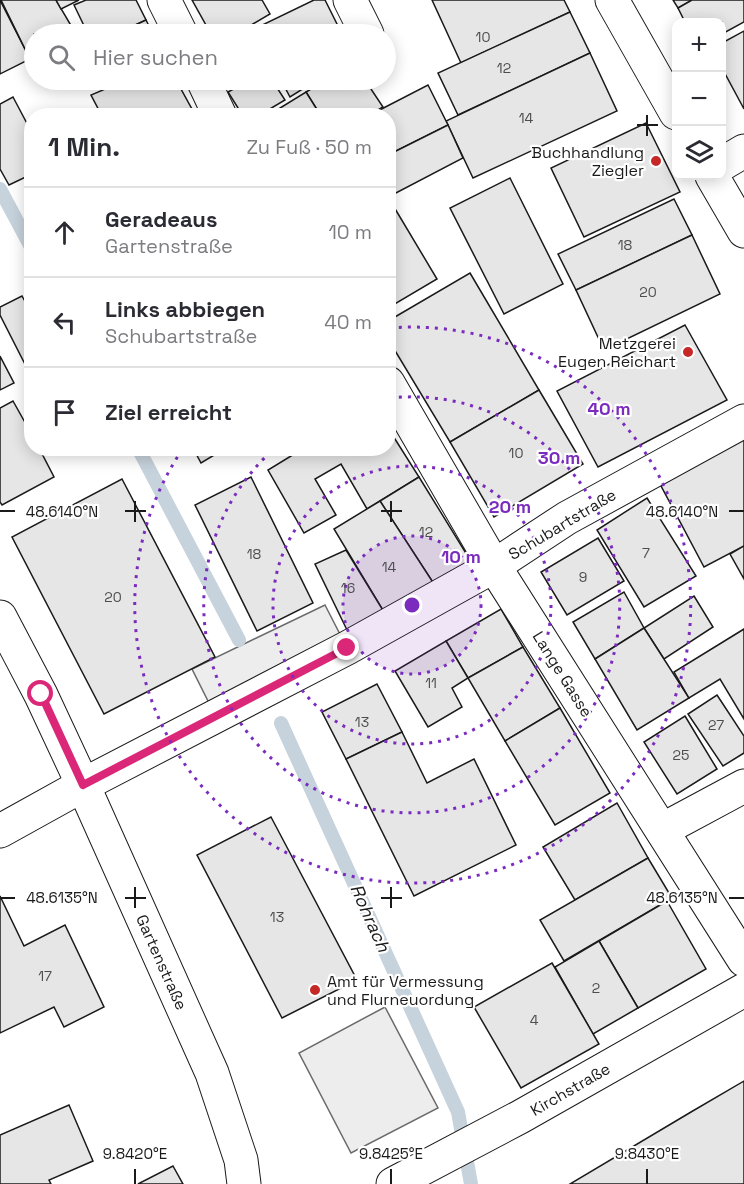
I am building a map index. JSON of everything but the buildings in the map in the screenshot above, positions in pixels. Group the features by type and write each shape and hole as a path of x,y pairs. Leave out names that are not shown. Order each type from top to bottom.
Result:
{"street":[{"path":"164,0 176,24"},
{"path":"350,0 362,24"},
{"path":"612,0 672,106"},
{"path":"208,90 216,108"},
{"path":"726,162 744,151"},
{"path":"714,180 744,231"},
{"name":"Lange Gasse","path":"396,397 494,566 744,960"},
{"name":"Schubartstraße","path":"0,831 83,785 347,648 494,566 567,518 744,422"},
{"name":"Gartenstraße","path":"0,618 41,694 212,1073 241,1160 244,1184"},
{"path":"662,830 744,786"},
{"name":"Kirchstraße","path":"393,1184 488,1134 744,990"}],"shaded area":[{"path":"325,605 347,648 216,717 192,669"},
{"path":"385,1007 438,1108 351,1153 299,1053"}],"waterway":[{"name":"Rohrach","path":"0,189 24,234"},
{"name":"Rohrach","path":"142,456 239,640"},
{"name":"Rohrach","path":"281,723 458,1112 471,1184"}],"place":[{"name":"Buchhandlung Ziegler","path":"656,161"},
{"name":"Metzgerei Eugen Reichart","path":"688,352"},
{"name":"Amt für Vermessung und Flurneuordung","path":"315,990"}],"route":[{"path":"41,694 83,785 347,648"}]}
